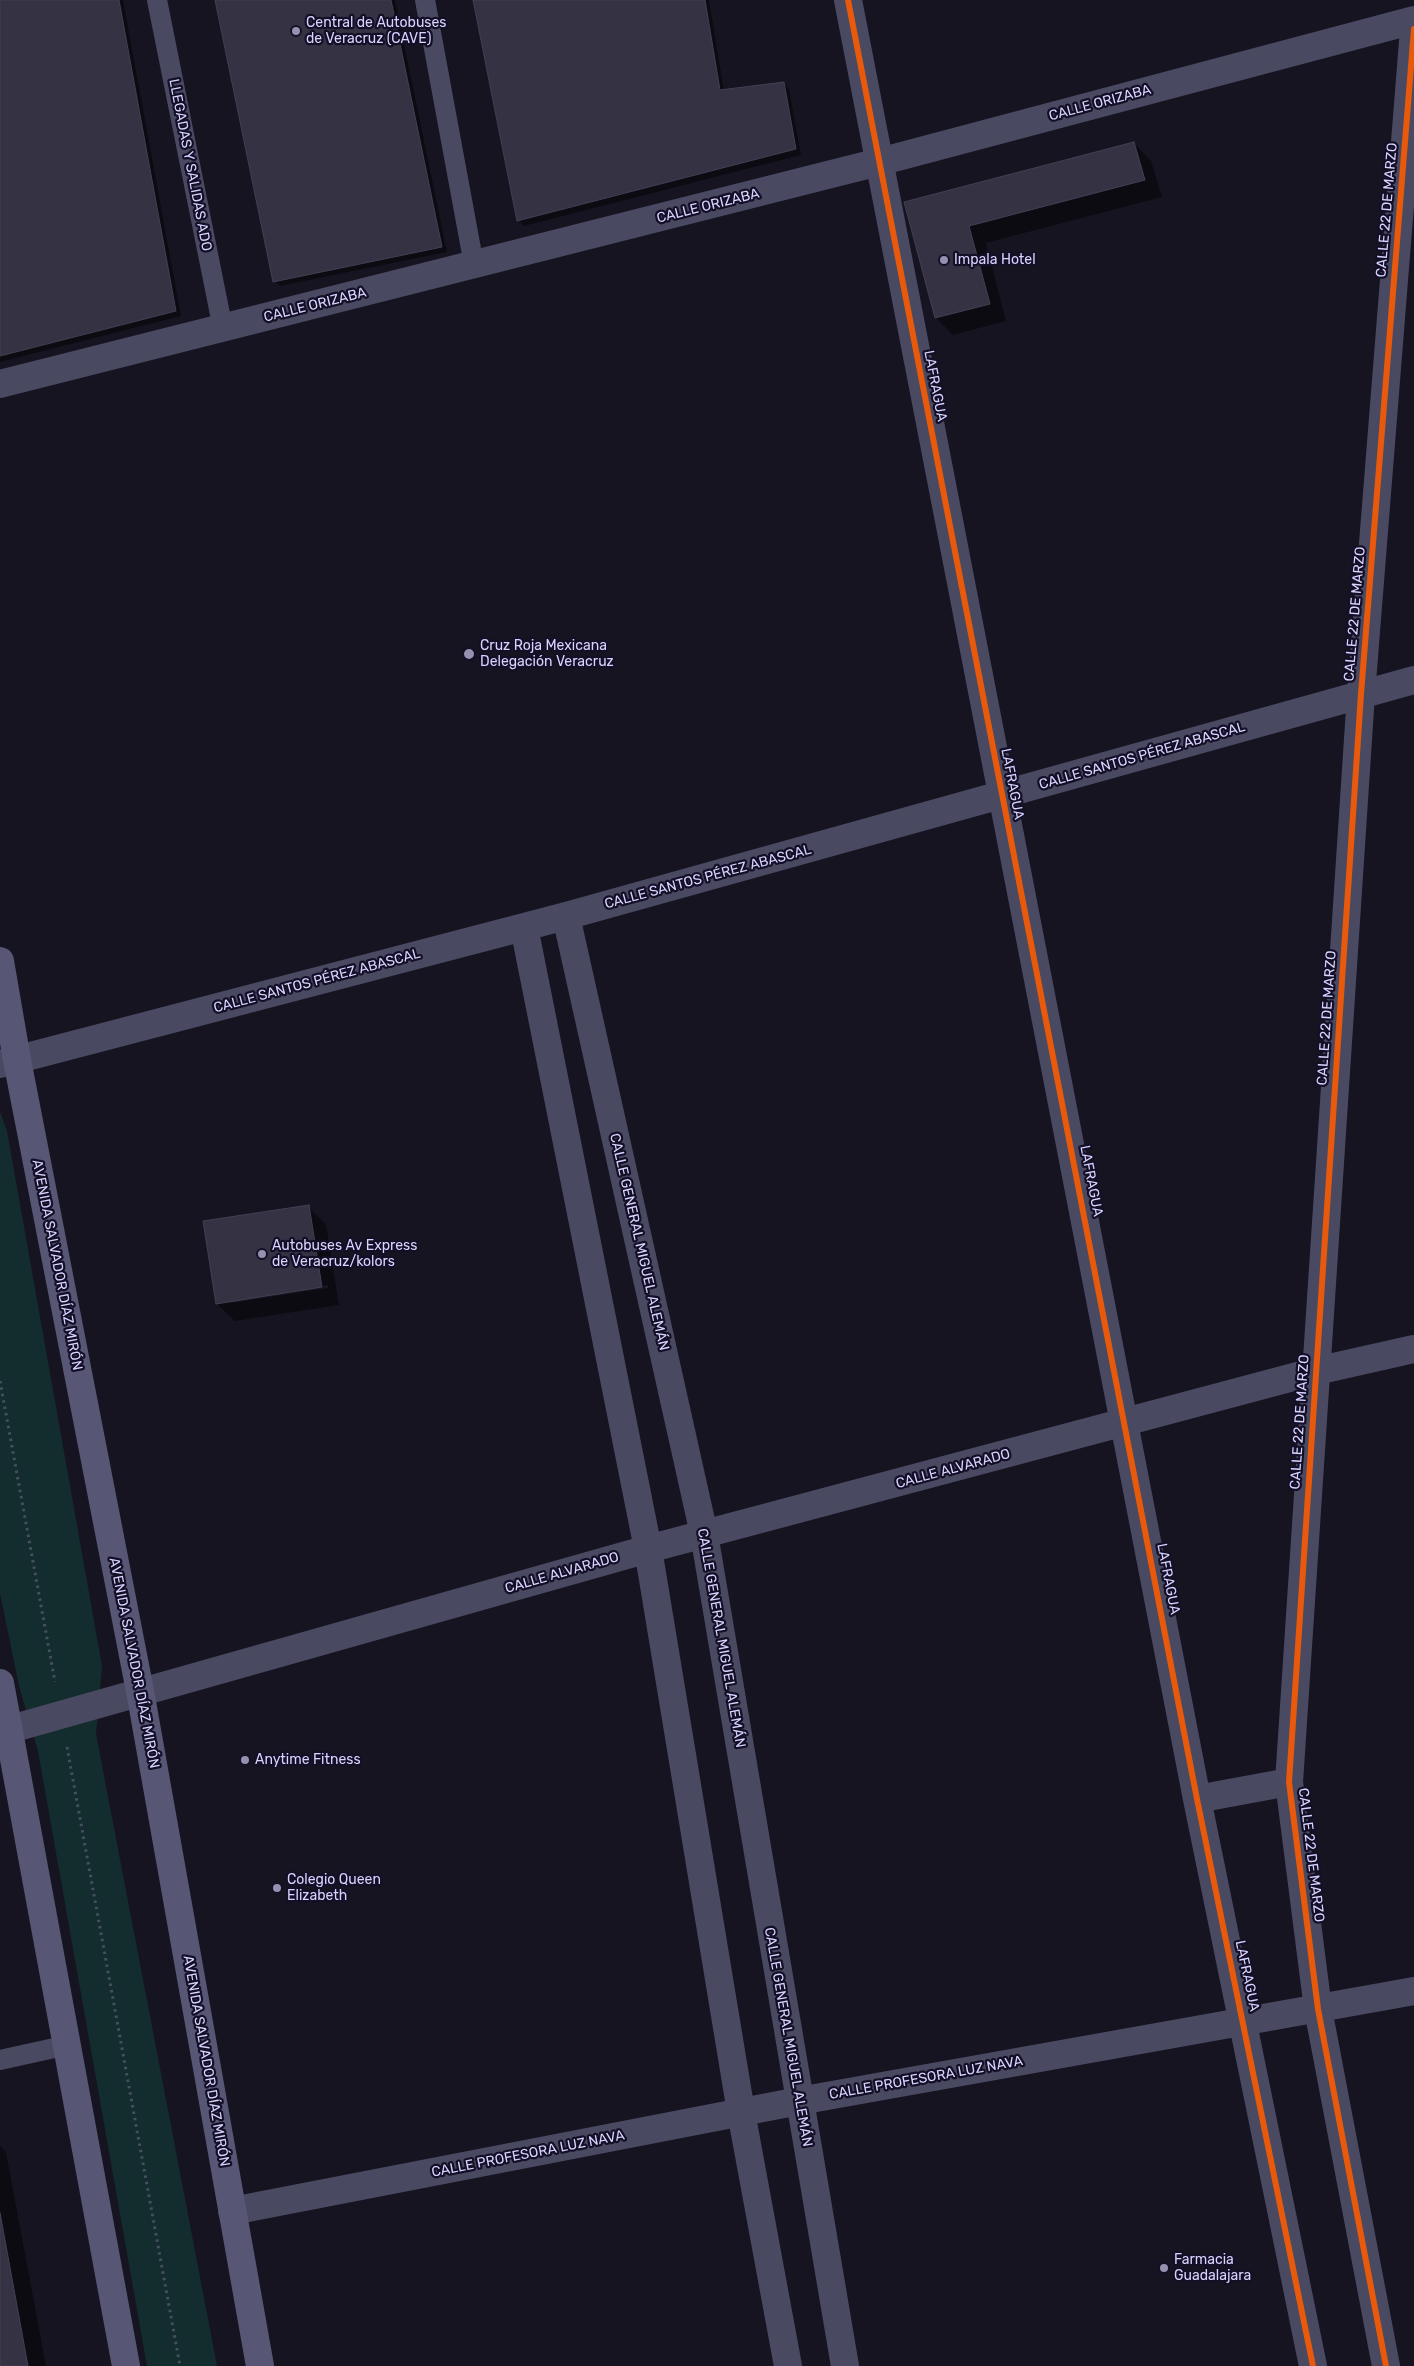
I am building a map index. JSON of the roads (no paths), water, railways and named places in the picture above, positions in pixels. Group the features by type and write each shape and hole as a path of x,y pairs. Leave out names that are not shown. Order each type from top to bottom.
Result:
{"main road":[{"name":"AVENIDA SALVADOR DÍAZ MIRÓN","path":"0,961 8,1062 140,1691 260,2366"},
{"path":"0,1683 4,1731 68,2045 126,2366"}],"street":[{"name":"LAFRAGUA","path":"848,0 1126,1423 1197,1799 1313,2366"},
{"name":"CALLE ORIZABA","path":"0,384 879,162 1414,20"},
{"name":"CALLE 22 DE MARZO","path":"1318,2009 1289,1782 1361,694 1414,29"},
{"name":"CALLE SANTOS PÉREZ ABASCAL","path":"8,1062 566,916 1414,680"},
{"name":"CALLE GENERAL MIGUEL ALEMÁN","path":"566,916 704,1534 845,2366"},
{"path":"524,927 648,1549 741,2112 788,2366"},
{"name":"CALLE ALVARADO","path":"4,1731 140,1691 648,1549 1316,1371 1414,1349"},
{"path":"1197,1799 1289,1782"},
{"name":"CALLE PROFESORA LUZ NAVA","path":"232,2211 799,2101 1414,1991"},
{"path":"1318,2009 1386,2366"}],"lane":[{"name":"LLEGADAS Y SALIDAS ADO","path":"157,0 223,329"},
{"path":"425,0 474,265"},
{"path":"0,2060 68,2045"}],"place":[{"name":"Central de Autobuses de Veracruz (CAVE)","path":"296,31"},
{"name":"Impala Hotel","path":"944,260"},
{"name":"Cruz Roja Mexicana Delegación Veracruz","path":"469,654"},
{"name":"Autobuses Av Express de Veracruz/kolors","path":"262,1254"},
{"name":"Anytime Fitness","path":"245,1760"},
{"name":"Colegio Queen Elizabeth","path":"277,1888"},
{"name":"Farmacia Guadalajara","path":"1164,2268"}]}
